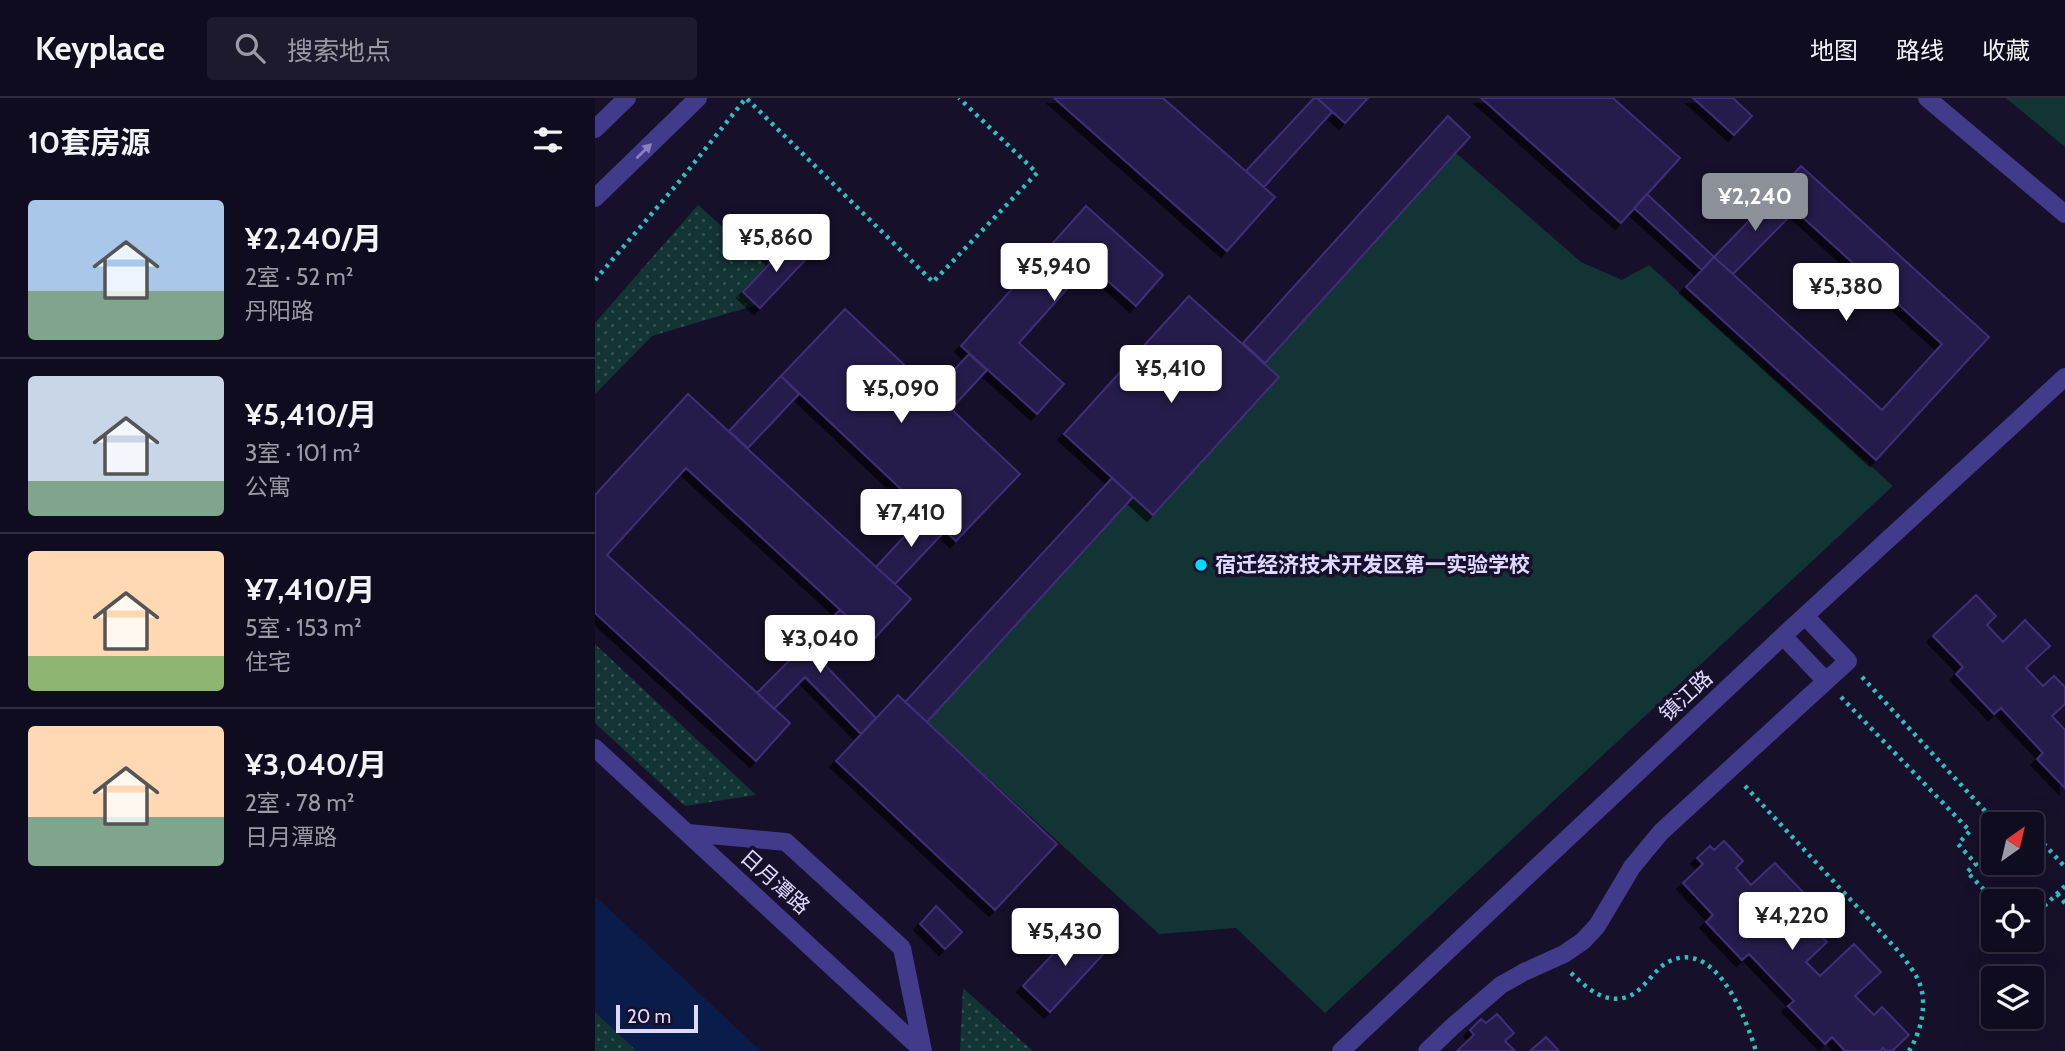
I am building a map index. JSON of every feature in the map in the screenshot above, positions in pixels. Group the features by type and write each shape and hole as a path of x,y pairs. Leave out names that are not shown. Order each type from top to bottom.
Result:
{"street":[{"path":"595,129 627,98"},
{"path":"595,198 698,98"},
{"path":"1927,98 2065,215"},
{"name":"镇江路","path":"1341,1051 1783,636 2065,377"},
{"path":"1427,1051 1501,985 1583,941 1597,926 1608,904 1646,848 1686,808 1848,661 1805,616"},
{"path":"1783,636 1826,681"},
{"name":"日月潭路","path":"595,748 923,1051"},
{"path":"688,833 786,842 902,947 923,1051"}],"path":[{"path":"595,280 678,183 745,98 933,282 1037,173 959,98"},
{"path":"1848,661 1985,812"},
{"path":"1826,681 1970,831 1958,844 1976,864 1968,872 1984,889"},
{"path":"1730,770 1901,954 1918,979 1923,993 1921,1019 1916,1039 1909,1051"},
{"path":"2044,844 2065,867"},
{"path":"2044,906 2065,886"},
{"path":"2057,894 2065,903"},
{"path":"1554,958 1588,989 1613,999 1630,996 1669,961 1696,959 1728,985 1756,1051"}],"green space":[{"path":"2006,98 2065,98 2065,147"},
{"path":"1456,153 1581,262 1622,280 1649,265 1893,486 1325,1013 1236,928 1159,934 927,722 1133,497"},
{"path":"698,205 781,279 756,305 652,336 595,394 595,323"},
{"path":"595,644 756,795 685,806 595,723"},
{"path":"963,988 1033,1051 960,1051"},
{"path":"595,1012 637,1051 595,1051"}],"water":[{"path":"595,896 761,1051 637,1051 595,1012"}],"building":[{"path":"1054,98 1163,98 1275,197 1227,251"},
{"path":"1314,98 1332,112 1264,187 1246,171"},
{"path":"1317,98 1368,98 1345,123"},
{"path":"1481,98 1613,98 1680,158 1621,223"},
{"path":"1693,98 1733,98 1752,116 1734,135"},
{"path":"1448,116 1470,137 1265,363 1243,343"},
{"path":"1801,166 1989,337 1876,460 1686,287 1714,257 1882,410 1942,344 1776,193"},
{"path":"1776,193 1796,210 1733,274 1714,257"},
{"path":"1647,194 1714,257 1702,270 1634,208"},
{"path":"1086,206 1163,275 1136,306 1089,264 1019,343 1064,384 1037,414 961,346"},
{"path":"792,240 809,256 760,308 743,292"},
{"path":"1189,296 1279,377 1153,515 1064,434"},
{"path":"845,309 1020,474 956,541 781,376"},
{"path":"969,354 987,370 951,409 933,393"},
{"path":"781,376 799,394 748,448 729,431"},
{"path":"688,394 911,599 873,640 686,468 607,555 790,723 756,761 595,613 595,495"},
{"path":"1112,478 1133,497 927,722 905,702"},
{"path":"926,513 945,531 895,584 876,567"},
{"path":"1976,595 1996,616 1987,625 2003,642 2025,620 2050,646 2026,668 2043,686 2054,676 2065,687 2065,704 2052,716 2065,730 2065,788 2037,759 2043,753 2001,708 1994,714 1956,674 1963,667 1933,636"},
{"path":"840,610 856,625 822,662 876,718 861,734 805,677 774,709 757,693"},
{"path":"898,695 1057,844 995,910 836,761"},
{"path":"1724,841 1743,861 1736,868 1751,885 1775,863 1803,892 1781,912 1794,925 1803,917 1827,942 1806,962 1820,976 1854,944 1881,972 1855,996 1874,1015 1882,1007 1909,1035 1892,1051 1883,1048 1880,1051 1845,1051 1832,1037 1825,1044 1788,1006 1794,1001 1749,954 1742,960 1706,922 1713,915 1683,883 1703,864 1697,858 1710,846 1714,850"},
{"path":"936,906 962,932 945,949 920,924"},
{"path":"1080,925 1107,950 1050,1012 1023,986"},
{"path":"1497,1014 1514,1033 1505,1041 1515,1051 1457,1051 1474,1035 1470,1030 1481,1019 1486,1023"},
{"path":"1546,1037 1559,1051 1530,1051"}],"place":[{"name":"宿迁经济技术开发区第一实验学校","path":"1201,565"}]}
